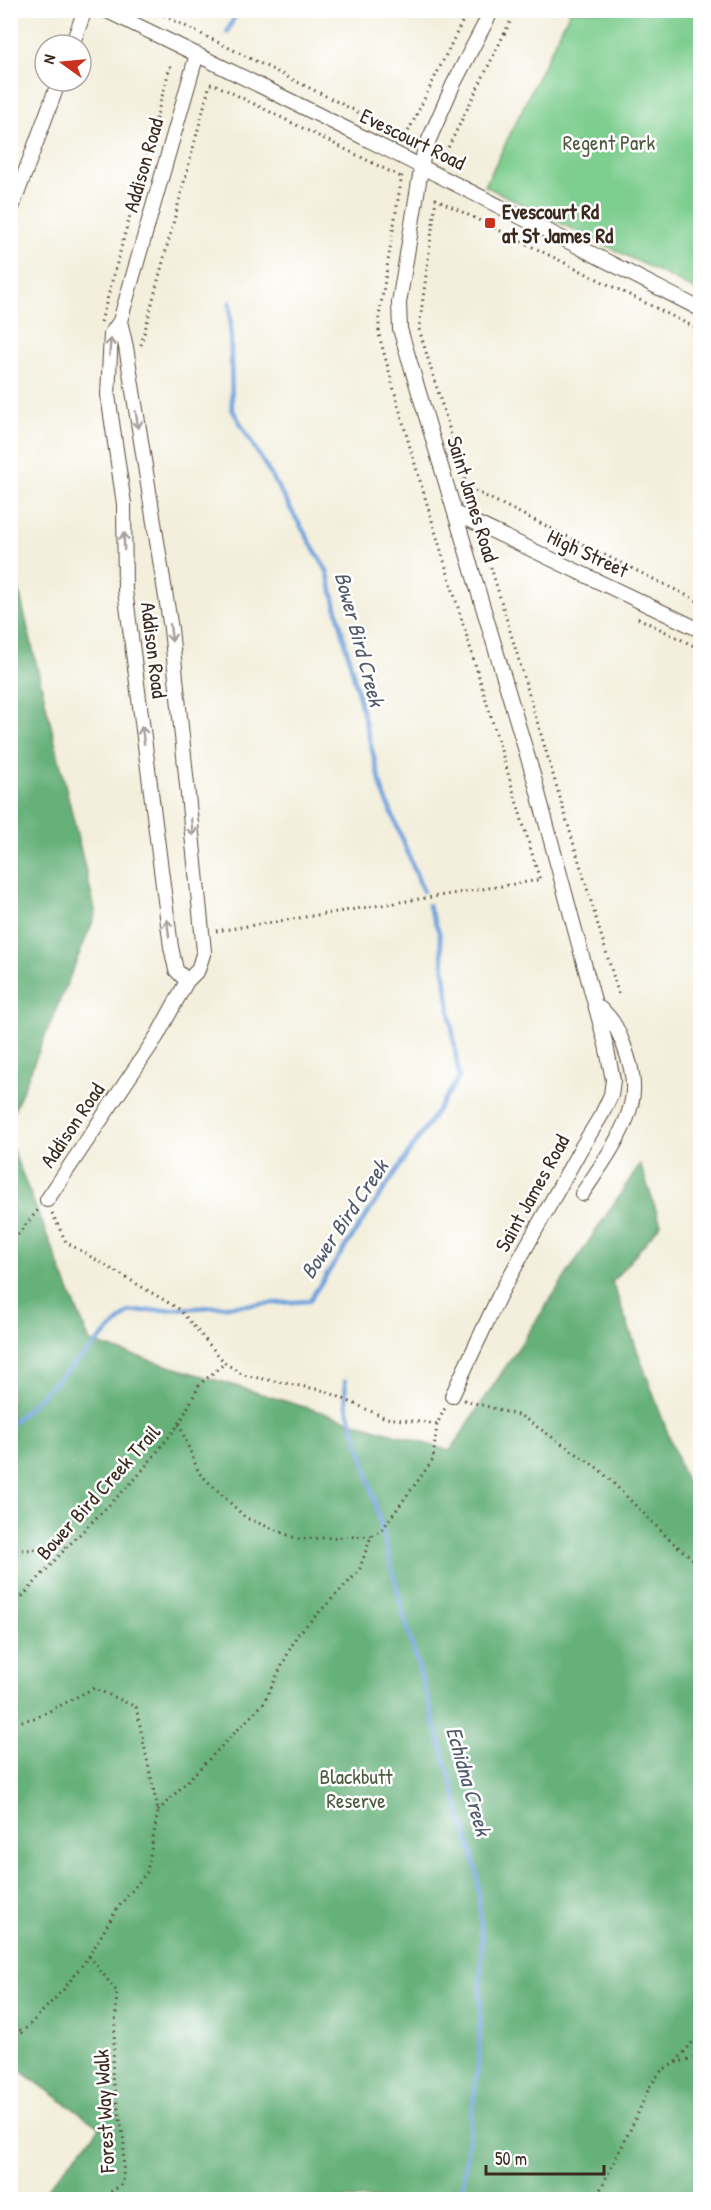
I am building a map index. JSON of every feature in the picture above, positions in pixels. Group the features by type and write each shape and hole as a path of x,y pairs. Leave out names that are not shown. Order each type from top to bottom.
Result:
{"street":[{"path":"76,33 85,10"},
{"name":"Evescourt Road","path":"105,10 197,54 700,309"},
{"name":"Saint James Road","path":"452,1396 499,1296 602,1114 613,1080 534,778 400,329 399,303 424,151 453,85 492,10"},
{"name":"Addison Road","path":"187,981 176,970 171,947 125,590 124,504 108,395 111,334 120,321 197,54"},
{"path":"10,213 55,93"},
{"name":"Addison Road","path":"47,1200 157,1036 187,981 198,970 204,951 171,629 120,321"},
{"name":"High Street","path":"457,514 700,630"},
{"name":"Saint James Road","path":"582,1194 628,1115 633,1092 632,1073 614,1022 595,1005"}],"path":[{"path":"153,10 407,138 468,10"},
{"path":"443,158 516,10"},
{"path":"170,67 175,68"},
{"path":"139,351 207,85 216,85 402,175"},
{"path":"436,194 419,328 470,497"},
{"path":"436,199 700,330"},
{"path":"467,487 700,602"},
{"path":"493,547 483,542 619,995"},
{"path":"638,618 700,649"},
{"path":"202,933 540,880"},
{"path":"10,1244 47,1200 66,1242 179,1309 225,1363 243,1375 326,1391 386,1418 436,1424"},
{"name":"Bower Bird Creek Trail","path":"10,1611 67,1547 137,1477 179,1424 200,1384 225,1363"},
{"path":"179,1424 199,1473 246,1518 298,1539 371,1536 381,1531 433,1460 436,1424 452,1396 521,1416 531,1422 599,1469 670,1540 700,1565"},
{"path":"158,1811 262,1704 297,1635 359,1571 371,1536"},
{"path":"10,1551 67,1547"},
{"path":"10,1724 38,1717 94,1688 136,1707 158,1811 147,1872 117,1909 89,1956 64,1989 10,2045"},
{"name":"Forest Way Walk","path":"89,1956 117,1992 112,2077 124,2141 123,2184 98,2199"},
{"path":"10,2022 23,2032"},
{"path":"675,2063 700,2033"},
{"path":"595,2199 650,2086 662,2070 675,2063 700,2056"}],"green space":[{"name":"Regent Park","path":"570,11 700,11 700,292 485,186"},
{"path":"12,562 96,914 11,1118 10,567"},
{"name":"Blackbutt Reserve","path":"11,1146 90,1342 450,1451 640,1164 661,1224 612,1282 682,1472 700,1513 700,2199 38,2199 100,2128 11,2064"}],"waterway":[{"path":"227,32 238,10"},
{"name":"Bower Bird Creek","path":"230,302 232,409 327,571 382,789 423,891"},
{"name":"Bower Bird Creek","path":"10,1425 129,1312 309,1301 459,1078 439,932 428,905"},
{"name":"Echidna Creek","path":"345,1381 346,1404 363,1456 407,1627 477,1871 482,1938 479,2058 461,2200"}],"place":[{"name":"Evescourt Rd at St James Rd","path":"490,223"}]}
